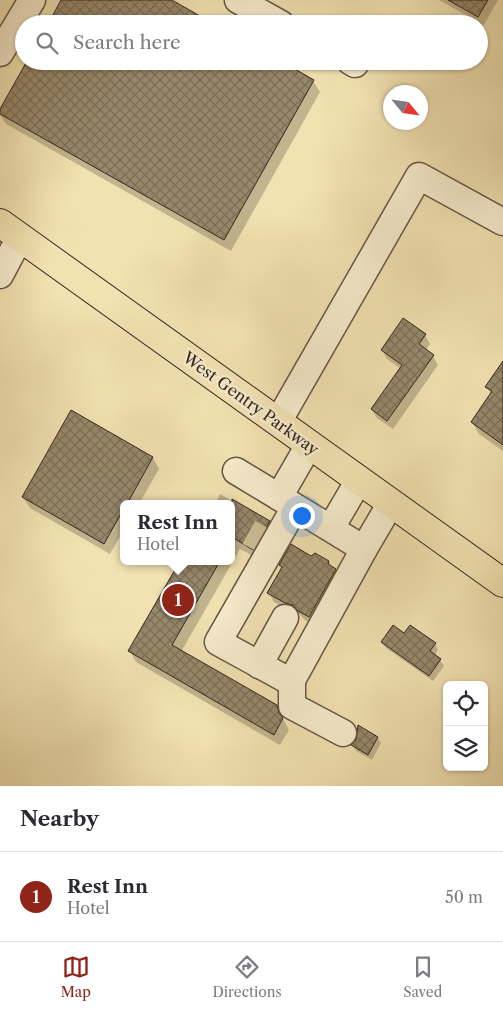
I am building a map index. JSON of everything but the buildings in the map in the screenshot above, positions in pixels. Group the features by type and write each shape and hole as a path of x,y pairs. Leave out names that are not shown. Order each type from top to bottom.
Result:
{"main road":[{"name":"West Gentry Parkway","path":"10,230 503,583"}],"street":[{"path":"23,15 32,0"},
{"path":"238,0 266,15"},
{"path":"0,53 15,28"},
{"path":"278,422 419,176 503,222"},
{"path":"0,275 10,230"},
{"path":"292,680 291,682 218,642 254,577 309,445"},
{"path":"236,471 283,510 331,528 364,549"},
{"path":"331,528 358,480"},
{"path":"344,733 292,706 292,680 391,503"},
{"path":"254,550 247,563 254,577"},
{"path":"259,665 285,618"}],"tunnel":[{"path":"254,550 270,521"}],"place":[{"name":"Rest Inn","path":"178,600"}]}
